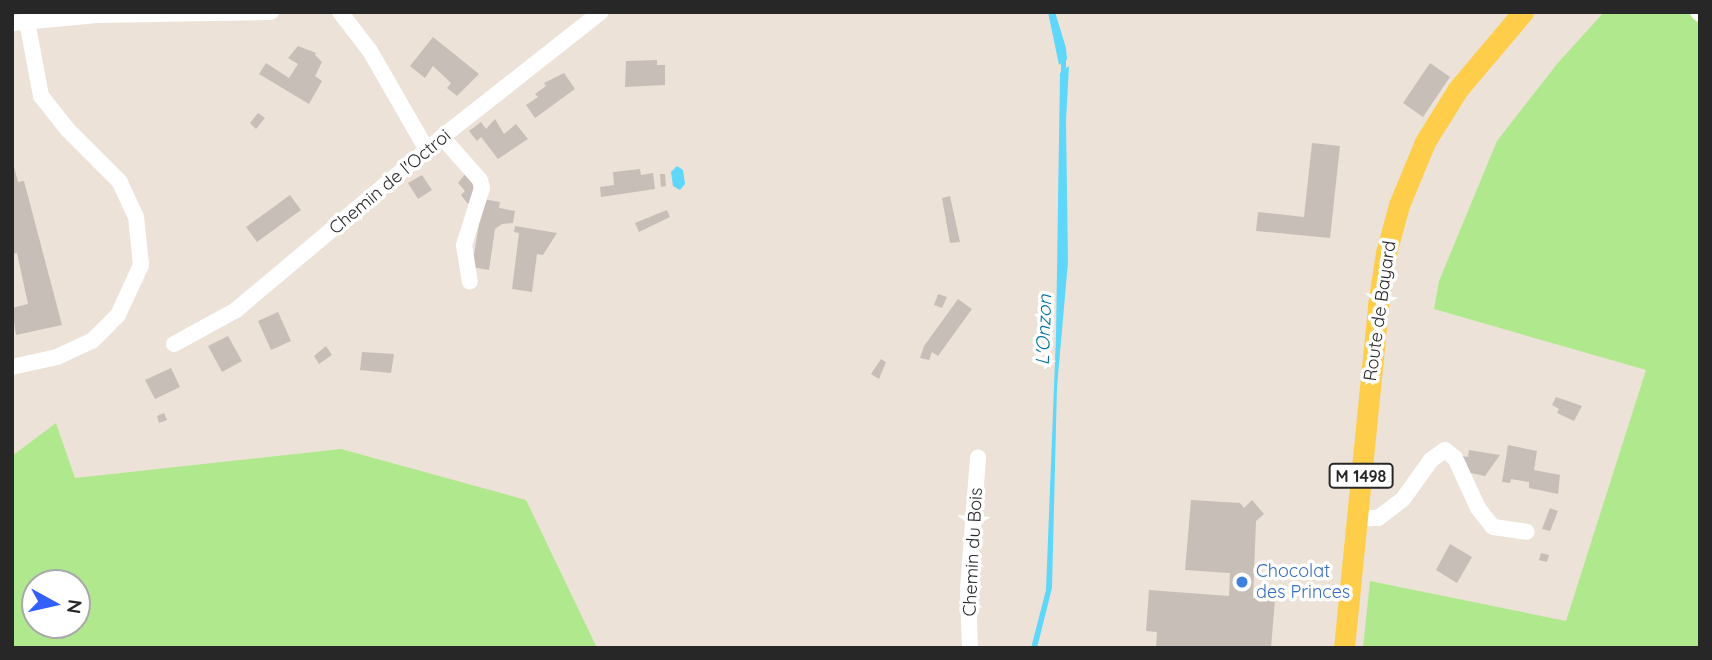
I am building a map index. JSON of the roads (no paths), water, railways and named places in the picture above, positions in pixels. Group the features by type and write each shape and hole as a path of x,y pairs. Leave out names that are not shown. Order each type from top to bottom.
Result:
{"main road":[{"name":"Route de Bayard","path":"1344,648 1380,292 1386,253 1399,205 1425,142 1458,89 1523,12"}],"street":[{"path":"12,367 57,357 92,341 118,315 141,265 136,217 120,182 68,130 41,96 20,22 97,15 271,12"},
{"path":"340,12 370,51 427,150"},
{"name":"Chemin de l'Octroi","path":"174,344 236,310 442,137 601,12"},
{"path":"442,137 480,180 482,188 464,245 470,282"},
{"path":"1356,519 1378,518 1403,499 1431,460 1445,450 1455,458 1478,508 1493,527 1527,532"},
{"name":"Chemin du Bois","path":"970,648 968,588 978,457"}],"water":[{"path":"1048,12 1055,12 1066,48 1067,59 1059,65"},
{"path":"1069,66 1066,121 1068,262 1057,387 1052,588 1037,648 1031,648 1046,590 1056,336 1060,73"},
{"path":"677,166 683,170 685,184 680,190 673,186 671,172"}],"waterway":[{"name":"L'Onzon","path":"1063,56 1063,75"}],"place":[{"name":"Chocolat des Princes","path":"1242,582"}]}
